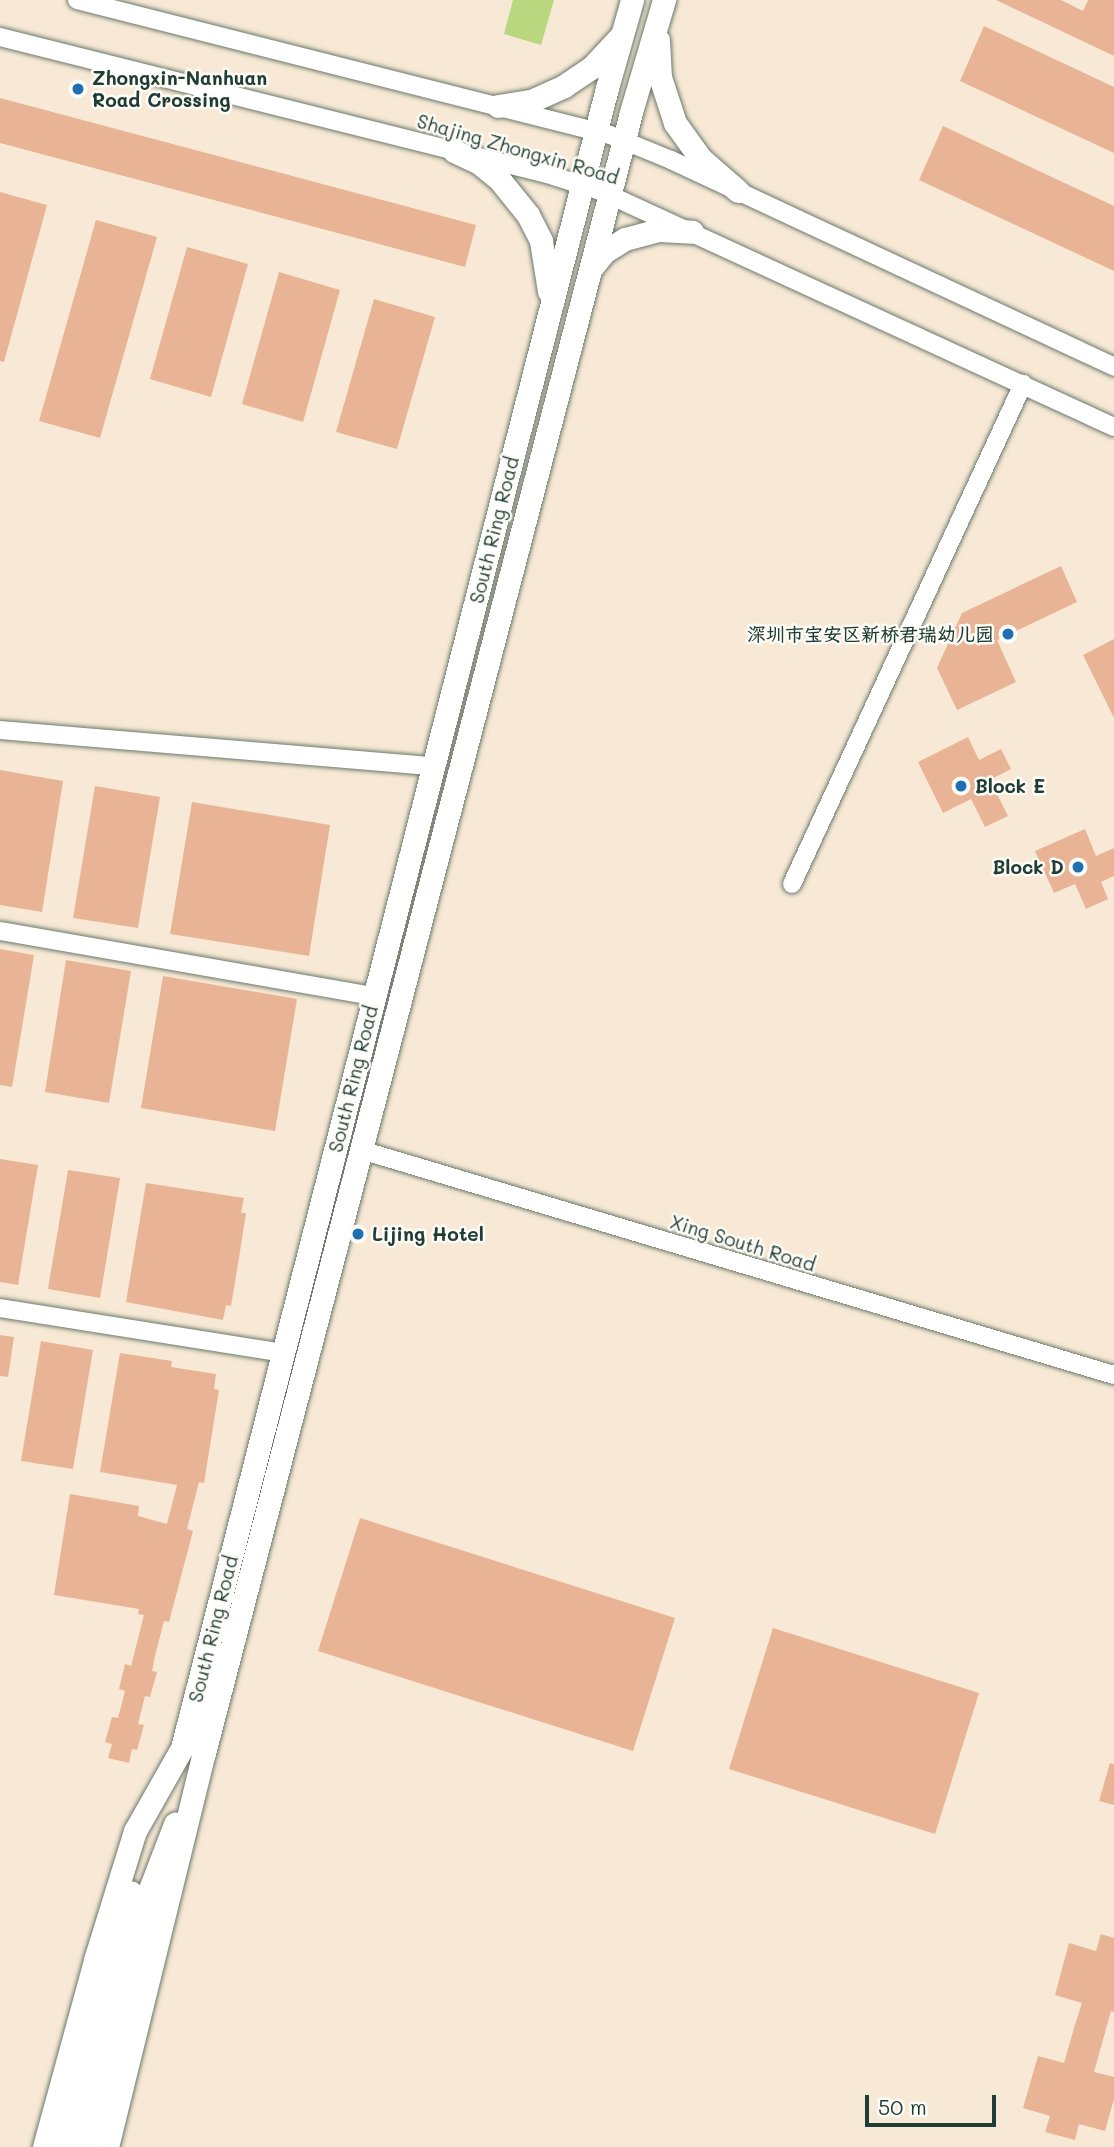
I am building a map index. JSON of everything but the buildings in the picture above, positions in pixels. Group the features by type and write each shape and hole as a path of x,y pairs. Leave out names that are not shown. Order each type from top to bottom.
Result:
{"main road":[{"name":"South Ring Road","path":"107,2147 283,1353 582,185 632,0"},
{"path":"661,9 660,77 676,123 701,159 738,191"},
{"name":"South Ring Road","path":"44,2147 95,1960 135,1831 193,1751 361,1150 624,140 661,9"},
{"path":"498,106 531,101 564,86 591,68 623,33"},
{"path":"454,151 489,170 528,215 545,256 549,314"},
{"path":"590,270 604,252 625,239 659,230 692,232"},
{"path":"85,2147 122,1964 133,1884 193,1751"},
{"path":"65,2147 122,1964"}],"street":[{"name":"Shajing Zhongxin Road","path":"77,0 624,140 1114,367"},
{"name":"Shajing Zhongxin Road","path":"0,37 454,151 610,194 1114,427"},
{"path":"792,884 1023,384"},
{"path":"0,730 433,766"},
{"path":"0,931 374,996"},
{"name":"Xing South Road","path":"361,1150 1114,1375"},
{"path":"0,1308 283,1353"}],"green space":[{"path":"513,0 554,0 541,45 504,34"}],"place":[{"name":"Zhongxin-Nanhuan Road Crossing","path":"78,89"},
{"name":"深圳市宝安区新桥君瑞幼儿园","path":"1008,634"},
{"name":"Block E","path":"961,786"},
{"name":"Block D","path":"1078,867"},
{"name":"Lijing Hotel","path":"358,1234"}]}
